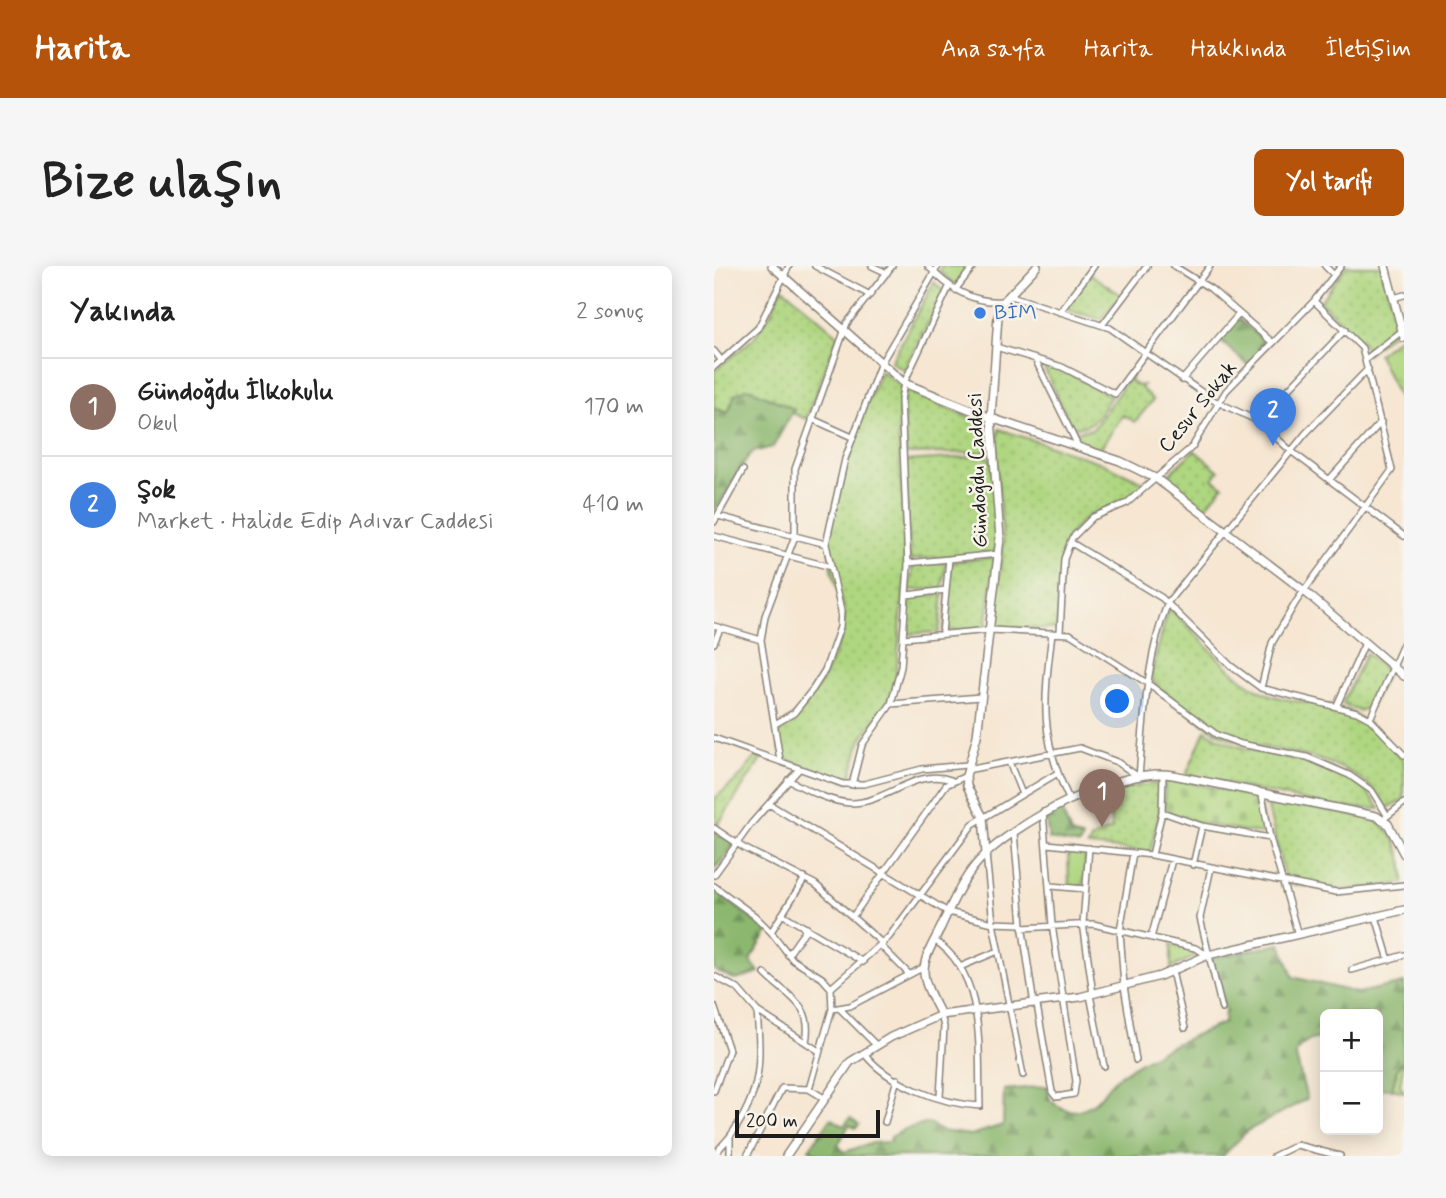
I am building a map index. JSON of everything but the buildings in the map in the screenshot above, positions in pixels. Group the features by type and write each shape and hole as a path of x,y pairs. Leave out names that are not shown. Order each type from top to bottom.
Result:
{"street":[{"path":"772,266 880,365 904,383 991,418 1119,461 1157,479 1303,590 1404,676"},
{"path":"714,367 758,328 789,266"},
{"path":"815,266 843,278 870,295"},
{"path":"872,266 887,273"},
{"path":"780,760 761,640 765,616 795,536 795,469 853,314 892,266"},
{"path":"852,785 862,745 891,704 899,681 908,563 900,418 904,383 952,288 974,266"},
{"path":"775,724 794,713 813,689 825,670 840,627 841,611 826,544 852,437 880,365 933,268 952,288 985,300 1004,301 1012,296 1037,266"},
{"path":"1060,312 1094,266"},
{"path":"1103,324 1147,266"},
{"path":"1174,266 1198,281 1273,343"},
{"path":"996,347 1072,371 1115,394 1144,351 1210,266"},
{"path":"1325,266 1335,275"},
{"name":"Cesur Sokak","path":"1070,542 1093,517 1127,503 1192,447 1226,391 1314,301 1341,266"},
{"path":"1366,359 1403,334 1385,266"},
{"path":"1393,298 1404,295"},
{"path":"1012,296 1103,324 1182,380 1220,403 1258,421 1291,451 1404,536"},
{"name":"Gündoğdu Caddesi","path":"967,771 977,736 999,554 1000,516 991,418 998,309 1004,301"},
{"path":"1261,688 1272,643 1303,590 1392,470 1362,348 1314,301"},
{"path":"1182,380 1239,314"},
{"path":"1258,421 1345,330"},
{"path":"714,351 722,361"},
{"path":"1035,359 1079,448"},
{"path":"1139,778 1147,683 1158,625 1168,602 1291,451 1368,369"},
{"path":"812,419 852,437"},
{"path":"1329,480 1381,422"},
{"path":"714,522 743,470"},
{"path":"719,516 826,544"},
{"path":"714,536 831,567"},
{"path":"1060,632 1063,569 1070,542 1168,602 1231,666 1261,688 1282,696 1337,705 1370,719 1404,755"},
{"path":"908,563 999,554"},
{"path":"942,634 949,559"},
{"path":"907,595 946,590"},
{"path":"714,643 717,628 761,640"},
{"path":"904,638 990,630 1060,632 1090,644 1229,740 1307,757 1349,775 1372,791 1404,854"},
{"path":"1052,633 1044,703 1050,753 1056,774 1069,799"},
{"path":"1370,719 1404,642"},
{"path":"1337,705 1365,643"},
{"path":"891,704 981,697"},
{"path":"714,738 852,785 922,769 967,771 1050,753 1087,749 1117,762 1139,778"},
{"path":"1009,762 1022,794"},
{"path":"714,876 799,769"},
{"path":"853,916 951,780 967,771"},
{"path":"967,771 967,786 983,817 993,923 1023,1075"},
{"path":"831,988 882,945 921,897 969,828 1056,774"},
{"path":"1152,855 1162,812 1163,774"},
{"path":"940,1097 944,1032 941,1016 925,979 924,967 948,912 972,871 986,854 1043,813 1069,799 1139,778 1163,774 1386,817 1404,803"},
{"path":"788,780 828,797 851,803 931,776 951,780"},
{"path":"1262,795 1270,838 1298,935"},
{"path":"769,804 948,912 993,923 1022,926 1083,923 1195,948 1208,955"},
{"path":"1162,812 1202,826 1270,838"},
{"path":"1014,833 1022,926 1053,1095 1071,1094 1077,1087 1052,925 1051,886 1043,813"},
{"path":"1193,864 1202,826"},
{"path":"714,828 738,844 805,878 853,916 908,973"},
{"path":"1047,844 1152,855 1284,884 1336,892 1404,885"},
{"path":"1089,848 1083,923 1091,994 1104,1066"},
{"path":"1133,853 1120,930 1124,986 1136,1060"},
{"path":"1151,938 1172,860"},
{"path":"1210,868 1200,915 1222,1009"},
{"path":"771,932 805,878"},
{"path":"714,886 755,916 788,955 822,978 831,988 832,1010 809,1089"},
{"path":"1051,886 1085,889"},
{"path":"786,1156 847,1066 876,1045 941,1016 976,1009 1065,1000 1172,971 1208,955 1404,910"},
{"path":"782,914 863,962"},
{"path":"1376,917 1389,960"},
{"path":"788,955 807,928"},
{"path":"864,1053 875,1066 897,1079 940,1097 980,1106 976,1009 960,967 951,952 934,940"},
{"path":"960,967 998,951"},
{"path":"1352,970 1404,955"},
{"path":"832,1010 840,1009 924,967"},
{"path":"1172,971 1185,1028"},
{"path":"765,974 789,993 799,1006 808,1024 806,1042"},
{"path":"714,976 738,989 757,1011 819,1051"},
{"path":"714,1006 725,1033 729,1054 714,1091"},
{"path":"840,1009 876,1045"},
{"path":"714,1156 730,1138 757,1088 760,1062 757,1011"},
{"path":"885,1122 897,1079"},
{"path":"747,1156 782,1088 809,1089 824,1098"},
{"path":"730,1138 730,1156"},
{"path":"1278,1155 1300,1145 1340,1156"}],"green space":[{"path":"941,266 971,266 955,285 939,271"},
{"path":"1346,266 1381,266 1398,328 1367,354 1363,343 1320,302"},
{"path":"1090,274 1121,295 1101,319 1069,311 1067,307"},
{"path":"934,282 944,292 904,370 891,362"},
{"path":"782,287 838,335 806,419 792,413 794,409 731,403 728,413 714,408 714,371 753,339 771,313"},
{"path":"1239,319 1267,343 1248,365 1219,340"},
{"path":"1401,336 1404,349 1404,410 1378,354"},
{"path":"1042,363 1067,372 1111,396 1095,419 1085,426 1071,426"},
{"path":"1135,369 1130,381 1138,386 1143,385 1141,388 1153,400 1135,422 1123,415 1100,449 1078,443 1074,432 1093,429"},
{"path":"881,371 900,386 898,430 904,530 904,585 896,677 888,702 861,739 849,782 784,759 778,736 782,725 801,711 816,691 830,665 844,624 845,613 831,562 831,527 848,457"},
{"path":"748,388 794,409 773,447 753,452 747,458 714,512 714,408 728,413 735,394"},
{"path":"907,390 985,424 989,452 906,454 903,403"},
{"path":"999,429 1102,463 1143,482 1143,487 1126,499 1086,518 1074,529 1062,555 1056,629 1002,628 994,624 1003,543 996,455"},
{"path":"1194,450 1219,471 1213,479 1223,486 1205,508 1164,479"},
{"path":"985,456 991,459 996,525 995,552 910,560 905,461"},
{"path":"995,557 986,628 944,631 951,562"},
{"path":"946,563 942,589 909,590 913,565"},
{"path":"943,594 939,632 905,634 910,597"},
{"path":"1168,610 1172,610 1183,620 1235,673 1259,690 1288,700 1338,708 1367,722 1404,761 1404,800 1387,808 1372,789 1355,775 1335,765 1225,736 1199,720 1156,686 1151,675"},
{"path":"1366,653 1388,671 1371,706 1359,711 1342,704"},
{"path":"1205,730 1226,742 1322,766 1344,775 1364,789 1380,809 1334,807 1186,775"},
{"path":"756,756 762,758 717,826 714,799 740,777"},
{"path":"1165,777 1258,797 1265,830 1261,834 1202,824 1164,811"},
{"path":"1154,783 1160,790 1159,814 1150,852 1088,846 1092,838 1112,829 1107,792"},
{"path":"1266,800 1370,818 1379,823 1397,844 1404,883 1336,891 1286,883"},
{"path":"1060,807 1071,834 1083,838 1079,845 1049,839 1045,815"},
{"path":"714,829 735,844 714,870"},
{"path":"1068,850 1086,854 1083,887 1069,886"},
{"path":"714,889 768,932 750,960 759,972 736,980 714,970"},
{"path":"1281,944 1293,977 1357,993 1404,983 1404,1061 1397,1068 1392,1089 1383,1088 1383,1009 1320,1009 1320,1039 1308,1041 1295,1053 1307,1099 1247,1131 1223,1156 815,1156 817,1154 809,1149 831,1118 844,1126 850,1118 859,1125 856,1128 849,1125 838,1145 844,1152 873,1143 890,1142 891,1137 905,1129 929,1123 941,1131 971,1135 1003,1125 1004,1090 1047,1086 1050,1100 1060,1107 1075,1111 1087,1107 1098,1099 1114,1079 1132,1067 1171,1046 1224,1023 1225,1010 1211,958"},
{"path":"1171,945 1195,951 1196,956 1171,968"},
{"path":"1404,1061 1400,1085 1404,1092 1392,1089 1397,1068"}],"place":[{"name":"BİM","path":"980,313"},
{"name":"Şok","path":"1273,446"},
{"name":"Gündoğdu İlkokulu","path":"1102,827"}]}
